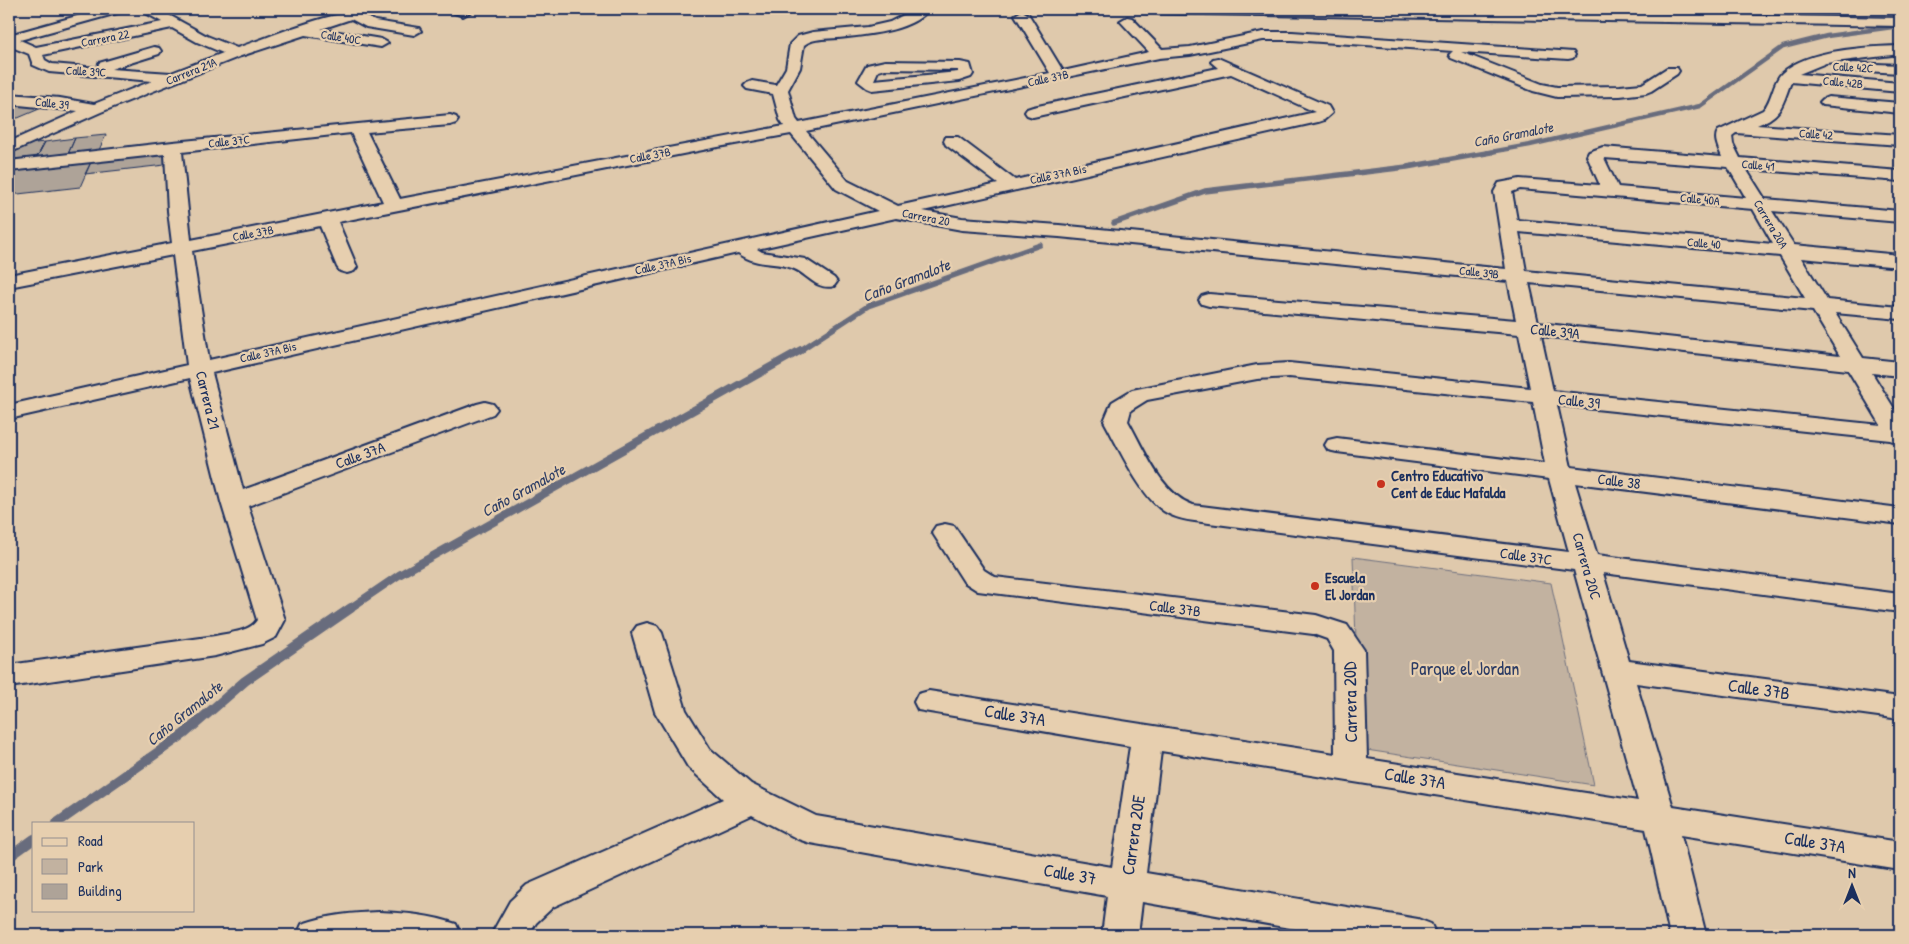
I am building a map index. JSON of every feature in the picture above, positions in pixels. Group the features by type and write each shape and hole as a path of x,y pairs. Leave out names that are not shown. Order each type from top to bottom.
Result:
{"street":[{"path":"72,9 100,13"},
{"path":"9,40 116,9"},
{"path":"149,9 176,23 202,40 236,53"},
{"name":"Carrera 21A","path":"9,148 95,109 236,53 302,31 343,14 378,9"},
{"path":"752,86 780,90 793,68 797,44 803,39 813,36 868,31 894,25 919,13 922,9"},
{"path":"1143,9 1897,22"},
{"path":"343,14 371,24 414,31"},
{"path":"1022,15 1060,76"},
{"path":"42,17 68,23"},
{"path":"1127,21 1159,54"},
{"name":"Carrera 22","path":"35,52 176,23"},
{"path":"1198,23 1218,44"},
{"name":"Calle 40C","path":"302,31 381,43"},
{"name":"Calle 37B","path":"9,281 708,144 943,100 1159,54 1190,51 1263,36 1292,36 1568,55"},
{"name":"Calle 39C","path":"9,40 35,52 38,62 44,66 62,70 132,73 175,78"},
{"path":"1436,47 1538,88 1557,92 1620,91 1646,88 1672,71"},
{"path":"1731,128 1760,119 1771,112 1786,77 1806,64 1837,57 1900,50"},
{"path":"85,71 154,51"},
{"path":"1190,51 1233,69"},
{"name":"Calle 42C","path":"1806,64 1900,70"},
{"path":"920,81 965,76 965,67 877,66 872,68 866,81 872,85 920,81 943,100"},
{"path":"1033,112 1233,69"},
{"name":"Calle 37A Bis","path":"9,412 1318,117 1324,113 1322,109 1233,69"},
{"name":"Calle 42B","path":"1786,77 1900,88"},
{"name":"Carrera 20","path":"780,90 788,120 842,185 895,212 962,224 1058,231"},
{"name":"Calle 39","path":"9,99 51,102 95,109"},
{"path":"1828,102 1900,108"},
{"name":"Calle 37C","path":"9,166 173,147 450,120"},
{"path":"357,128 394,206"},
{"name":"Calle 42","path":"1731,128 1900,140"},
{"name":"Carrera 20A","path":"1731,128 1724,134 1725,144 1734,163 1900,435"},
{"path":"952,141 1011,185"},
{"name":"Carrera 21","path":"9,676 215,646 252,637 266,630 271,620 234,502 199,368 176,203 173,147"},
{"name":"Calle 41","path":"1610,191 1595,156 1603,152 1900,176"},
{"name":"Calle 40A","path":"1503,192 1505,187 1509,185 1520,184 1900,216"},
{"name":"Carrera 20C","path":"1503,192 1517,275 1560,474 1660,818 1688,935"},
{"path":"327,219 346,267"},
{"name":"Calle 40","path":"1508,225 1900,261"},
{"name":"Calle 39B","path":"1058,231 1900,313"},
{"path":"740,246 756,257 798,263 827,282"},
{"name":"Calle 39A","path":"1209,300 1529,328 1900,369"},
{"name":"Calle 39","path":"1241,518 1203,514 1176,507 1161,496 1116,421 1120,407 1140,395 1257,372 1289,370 1900,435"},
{"name":"Calle 37A","path":"234,502 485,409"},
{"name":"Calle 38","path":"1337,445 1900,516"},
{"name":"Calle 37C","path":"1241,518 1900,604"},
{"name":"Calle 37B","path":"945,532 974,576 988,585 1316,624"},
{"name":"Carrera 20D","path":"1316,624 1337,632 1349,650 1351,768"},
{"name":"Calle 37","path":"648,633 671,712 699,758 739,793 810,828 1418,935"},
{"name":"Calle 37B","path":"1617,670 1900,708"},
{"name":"Calle 37A","path":"929,702 1147,735 1900,856"},
{"name":"Carrera 20E","path":"1120,935 1147,735"},
{"path":"509,935 523,912 540,896 753,800"},
{"path":"315,935 361,929 394,928 443,935"}],"green space":[{"name":"Parque el Jordan","path":"1353,557 1551,583 1594,785 1360,749"}],"building":[{"path":"9,102 44,107 18,118 9,117"},
{"path":"106,135 99,150 68,154 75,138"},
{"path":"75,138 68,154 37,157 45,142"},
{"path":"45,142 36,159 9,162 17,145"},
{"path":"169,153 165,165 85,174 91,162"},
{"path":"91,162 80,187 9,195 9,171"}],"waterway":[{"name":"Caño Gramalote","path":"1894,9 1900,15"},
{"name":"Caño Gramalote","path":"1485,153 1530,145 1700,106 1783,47 1827,36 1900,26"},
{"name":"Caño Gramalote","path":"1114,223 1205,191 1407,167 1492,152"},
{"name":"Caño Gramalote","path":"799,351 868,306 1040,245"},
{"name":"Caño Gramalote","path":"349,609 399,575 801,350"},
{"name":"Caño Gramalote","path":"58,822 184,734 245,681 351,608"},
{"name":"Caño Gramalote","path":"9,857 32,840"}],"place":[{"name":"Centro Educativo Cent de Educ Mafalda","path":"1381,484"},
{"name":"Escuela El Jordan","path":"1315,586"}]}
